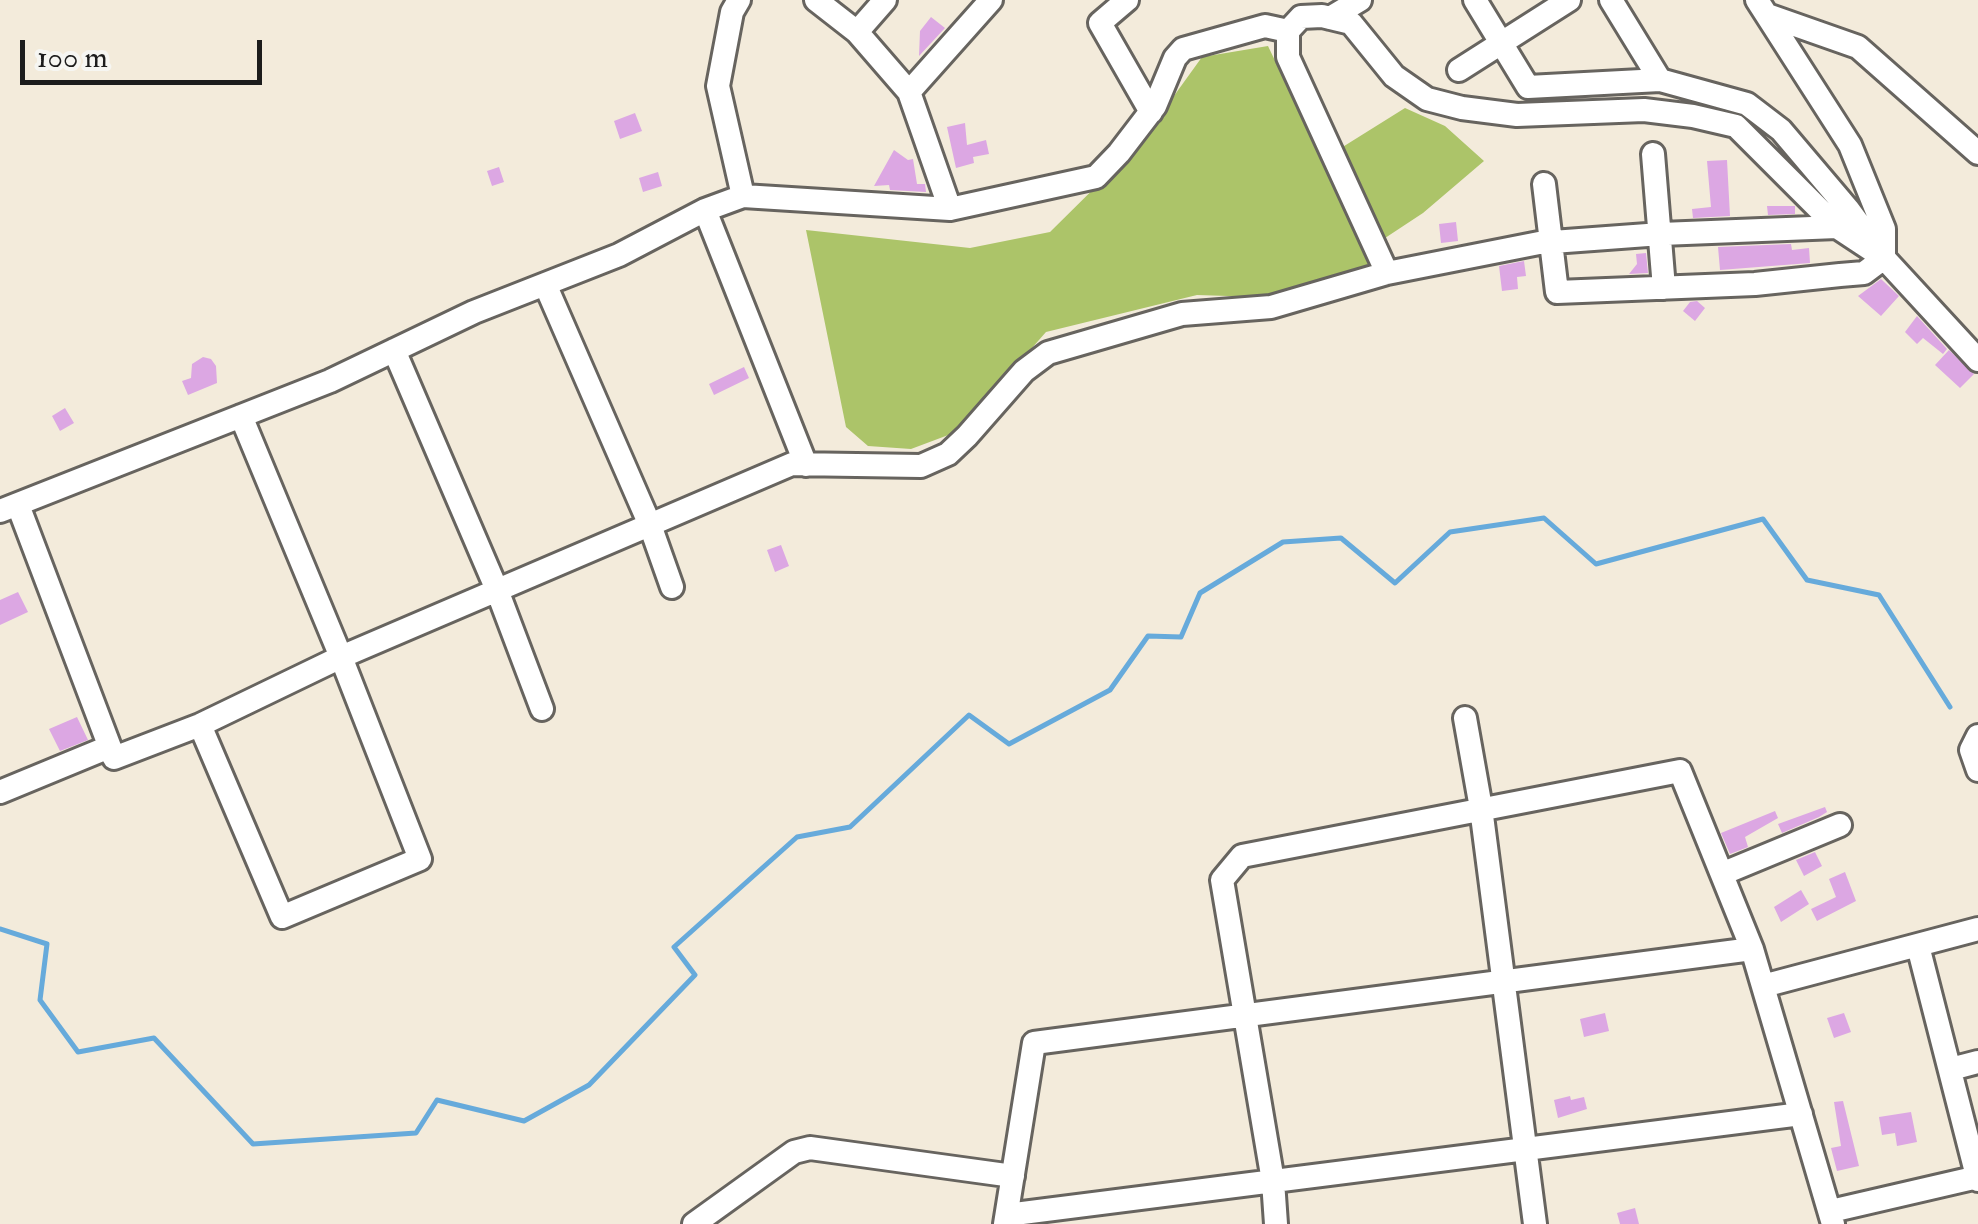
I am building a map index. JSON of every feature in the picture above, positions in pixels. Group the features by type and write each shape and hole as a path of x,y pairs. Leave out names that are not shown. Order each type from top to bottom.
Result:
{"street":[{"path":"739,0 732,12 718,86 743,196"},
{"path":"816,0 857,32 909,92 950,209"},
{"path":"857,32 885,0"},
{"path":"1127,0 1100,23 1151,112"},
{"path":"1476,0 1528,88 1660,80 1748,104 1781,130 1848,208 1884,258 1978,360"},
{"path":"1458,70 1569,0"},
{"path":"1612,0 1660,80"},
{"path":"909,92 977,5"},
{"path":"1387,273 1288,57 1288,31 1301,17 1342,7 1394,76 1426,99 1444,104 1517,116 1644,110 1736,126 1837,228 1884,258"},
{"path":"1762,8 1850,144 1884,229 1884,258"},
{"path":"1762,8 1858,48 1978,153"},
{"path":"1288,31 1265,26 1183,50 1175,58 1151,112 1096,177 950,209 743,196 705,210 619,255 474,312 330,381 9,508 114,758 200,725 341,657 792,464 922,466 948,454 1024,370 1048,352 1182,314 1271,307 1387,273 1549,244 1661,234 1837,228"},
{"path":"1653,154 1664,288"},
{"path":"1544,184 1557,292 1755,284 1864,273 1884,258"},
{"path":"705,210 806,464"},
{"path":"545,284 650,525 672,588"},
{"path":"394,350 497,590 542,709"},
{"path":"200,725 282,917 420,859 241,416"},
{"path":"1465,718 1481,808 1535,1224"},
{"path":"1978,736 1971,750 1978,770"},
{"path":"0,792 108,746"},
{"path":"1276,1224 1273,1181 1222,880 1242,856 1680,772 1752,949 1832,1218 1978,1178 1918,946"},
{"path":"1724,873 1840,825"},
{"path":"1763,986 1978,930"},
{"path":"1752,949 1034,1043 1006,1220 1273,1181 1801,1114"},
{"path":"1951,1069 1978,1062"},
{"path":"694,1224 794,1152 810,1148 1014,1176"}],"green space":[{"path":"1268,46 1373,266 1259,297 1197,295 1046,332 959,431 911,449 868,446 846,427 806,230 970,248 1050,232 1140,143 1202,57"},
{"path":"1405,108 1445,126 1484,161 1423,213 1379,242 1341,148"}],"building":[{"path":"931,17 945,28 919,56 920,31"},
{"path":"635,113 642,131 620,139 614,121"},
{"path":"965,123 967,145 986,140 989,154 973,157 974,163 956,168 947,127"},
{"path":"894,150 908,160 913,159 917,184 925,184 926,192 874,186"},
{"path":"1727,160 1730,216 1693,218 1692,209 1711,207 1707,161"},
{"path":"499,167 504,182 492,186 487,171"},
{"path":"658,172 662,186 643,192 639,178"},
{"path":"1767,206 1795,206 1795,214 1768,215"},
{"path":"1456,222 1458,241 1441,243 1439,224"},
{"path":"1791,244 1792,250 1809,248 1810,263 1720,270 1718,247"},
{"path":"1646,253 1648,273 1629,274 1637,264 1636,254"},
{"path":"1524,261 1526,276 1517,277 1518,289 1502,291 1499,266"},
{"path":"1881,279 1899,296 1881,316 1858,296"},
{"path":"1697,301 1705,308 1695,321 1683,311 1690,302"},
{"path":"1917,316 1947,349 1943,354 1923,338 1917,344 1905,332"},
{"path":"1949,350 1974,374 1960,388 1935,365"},
{"path":"203,357 216,366 217,383 188,395 182,381 191,378 192,364"},
{"path":"744,367 749,378 714,395 709,384"},
{"path":"65,408 74,423 60,431 52,416"},
{"path":"781,545 789,566 775,572 767,550"},
{"path":"18,592 28,612 0,625 0,600"},
{"path":"77,717 88,740 60,751 49,729"},
{"path":"1825,807 1827,812 1819,817 1782,833 1778,824"},
{"path":"1775,811 1778,818 1745,837 1748,847 1730,854 1721,833"},
{"path":"1815,852 1822,866 1804,876 1796,860"},
{"path":"1845,872 1856,901 1817,921 1811,909 1836,897 1829,879"},
{"path":"1801,890 1809,904 1781,922 1774,907"},
{"path":"1605,1013 1609,1031 1584,1037 1580,1019"},
{"path":"1844,1013 1851,1032 1834,1038 1827,1018"},
{"path":"1570,1096 1571,1100 1584,1097 1587,1109 1558,1118 1554,1100"},
{"path":"1843,1101 1859,1166 1837,1171 1831,1148 1841,1146 1834,1102"},
{"path":"1911,1112 1917,1142 1897,1146 1895,1133 1882,1135 1879,1117"},
{"path":"1635,1208 1639,1224 1620,1224 1617,1213"}],"waterway":[{"path":"0,929 47,944 40,1000 78,1052 154,1038 253,1144 416,1133 437,1100 524,1121 589,1085 695,975 674,947 797,837 850,827 969,715 1009,744 1110,690 1148,636 1181,637 1200,593 1283,542 1341,538 1395,583 1450,532 1544,518 1596,564 1763,519 1807,580 1879,595 1950,707"}]}
